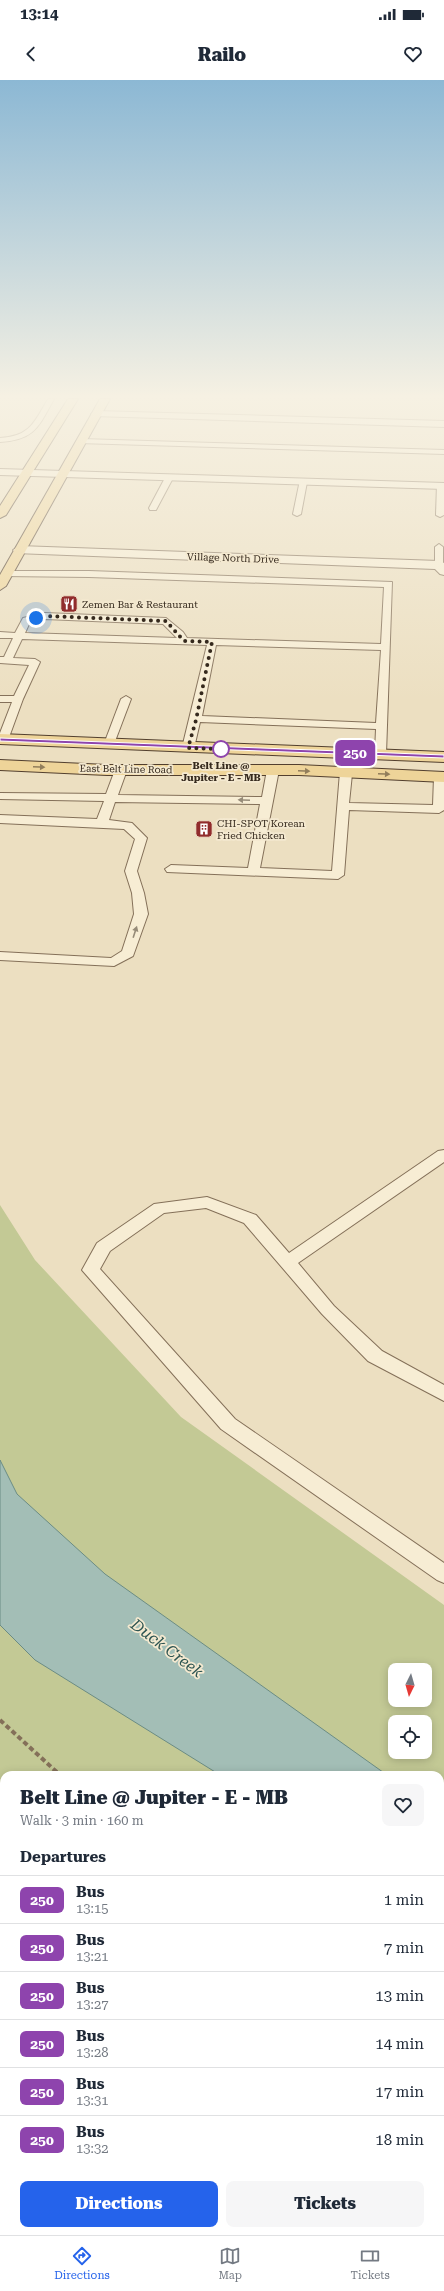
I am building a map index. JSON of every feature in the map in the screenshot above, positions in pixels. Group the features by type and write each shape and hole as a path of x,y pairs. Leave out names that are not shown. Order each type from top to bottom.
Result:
{"main road":[{"path":"0,515 10,500"},
{"path":"0,586 3,574 19,550 47,500"},
{"name":"East Belt Line Road","path":"2,740 444,757"},
{"name":"East Belt Line Road","path":"0,765 121,770 273,770 442,777"}],"street":[{"name":"Village North Drive","path":"19,550 443,569"}],"lane":[{"path":"154,508 158,500"},
{"path":"297,514 300,500"},
{"path":"440,516 441,500"},
{"path":"439,547 443,569"},
{"path":"3,574 89,574 388,584 380,754 346,772 338,875 171,869"},
{"path":"2,740 18,699 35,662 4,660 26,620 45,616 166,621 184,641"},
{"path":"0,635 385,647"},
{"path":"188,748 196,720 212,642"},
{"path":"0,699 18,699"},
{"path":"109,744 126,699"},
{"path":"196,720 381,726"},
{"path":"102,823 121,770"},
{"path":"253,872 273,770"},
{"path":"343,806 439,809 442,777"},
{"path":"0,796 267,801"},
{"path":"0,819 102,823 128,826 141,838 131,871 138,893 141,914 128,953 114,962 0,956"},
{"path":"286,1263 444,1155"},
{"path":"444,1394 375,1356 328,1310 286,1263 250,1219 207,1202 160,1208 103,1247 91,1270 228,1424 444,1574"}],"path":[{"path":"0,1720 56,1771"}],"green space":[{"path":"0,1205 35,1260 181,1417 444,1605 444,1771 0,1771"}],"water":[{"name":"Duck Creek","path":"0,1460 17,1494 105,1574 381,1771 214,1771 35,1660 0,1625"}],"bus line":[{"name":"250","path":"0,739 444,757"}],"place":[{"name":"Zemen Bar & Restaurant","path":"69,604"},
{"name":"Belt Line @ Jupiter - E - MB","path":"221,749"},
{"name":"CHI-SPOT Korean Fried Chicken","path":"204,829"}],"route":[{"path":"36,618 45,616 166,621 180,634 184,641 212,642 196,720 188,748 221,749"}]}
